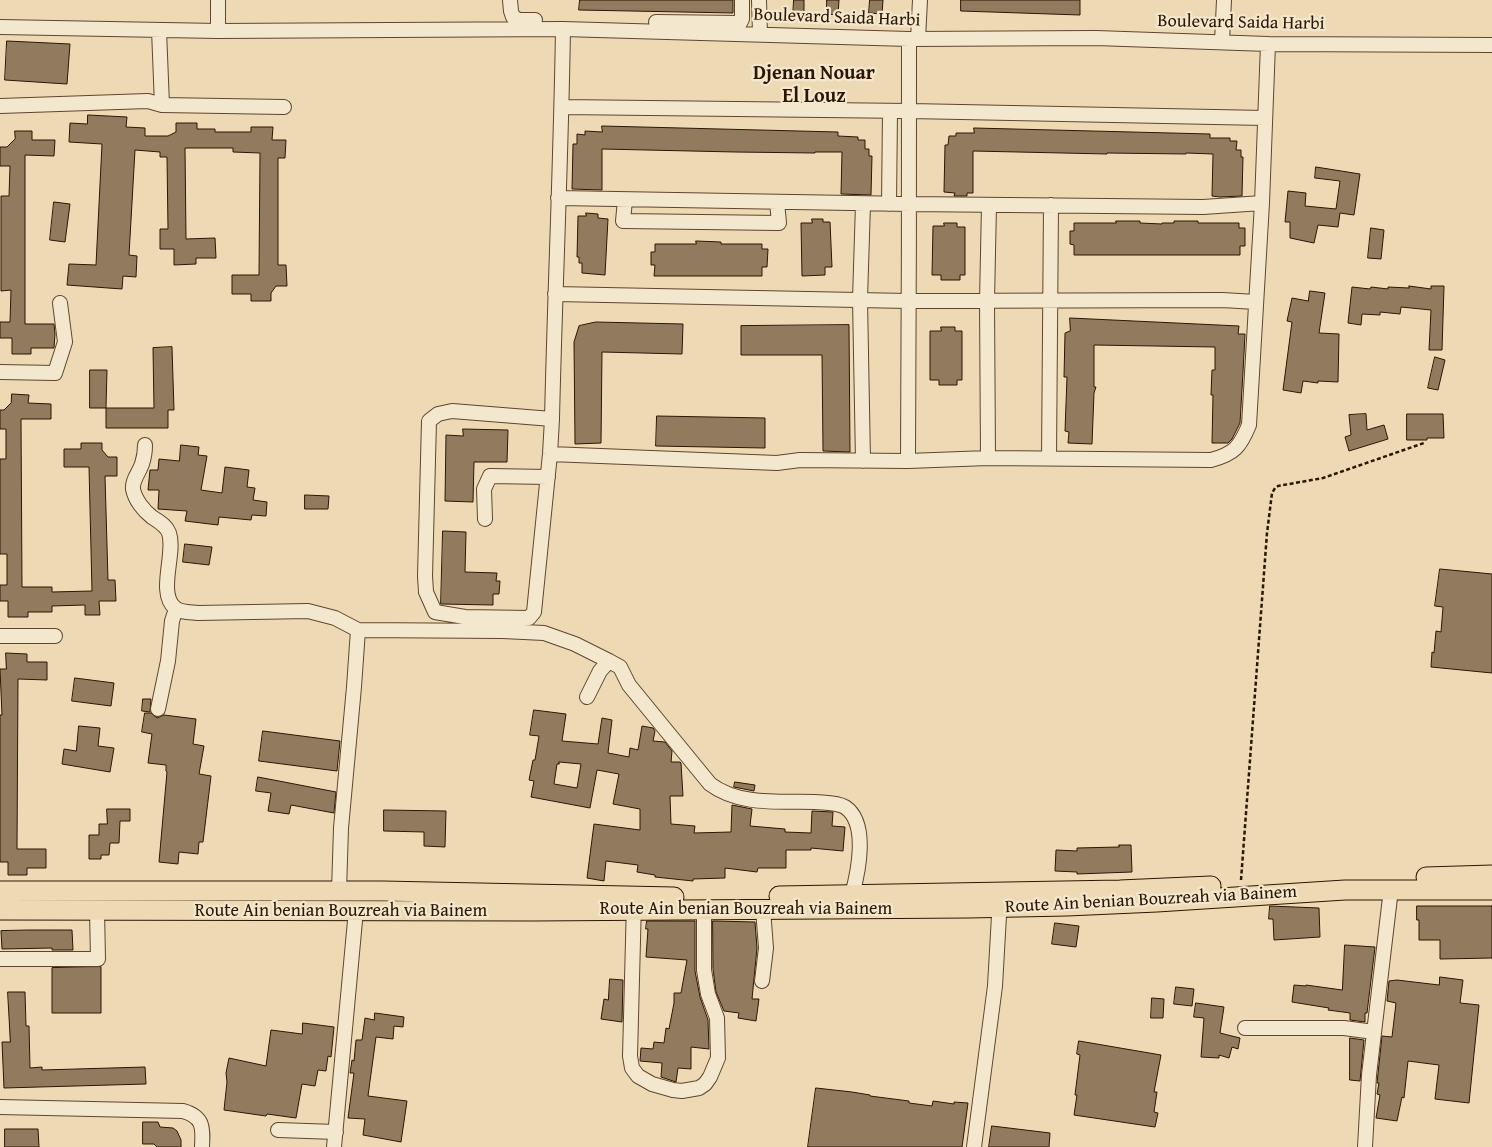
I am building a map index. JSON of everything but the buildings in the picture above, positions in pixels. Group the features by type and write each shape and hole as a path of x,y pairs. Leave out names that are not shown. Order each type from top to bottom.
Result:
{"main road":[{"name":"Route Ain benian Bouzreah via Bainem","path":"0,891 383,891 634,903 704,910 1001,900 1120,890 1320,879 1492,875"},
{"name":"Route Ain benian Bouzreah via Bainem","path":"0,910 356,910 634,903 732,897 852,895 1139,903 1286,893 1391,889 1492,890"}],"street":[{"path":"218,0 218,31"},
{"path":"510,0 510,11 513,18 519,20 734,24 740,23 742,19 742,0"},
{"path":"759,0 760,34"},
{"path":"908,461 910,111 914,39 920,0"},
{"path":"1222,42 1224,0"},
{"name":"Boulevard Saida Harbi","path":"0,27 218,31 563,29 914,39 1096,38 1268,44 1492,45"},
{"path":"529,618 534,612 550,454 563,29"},
{"path":"159,30 162,105"},
{"path":"550,454 777,463 800,460 908,461 988,458 1211,460 1225,456 1237,448 1244,438 1249,425 1262,203 1268,44"},
{"path":"0,106 148,101 162,105 284,107"},
{"path":"562,107 1264,118"},
{"path":"890,111 890,204"},
{"path":"558,198 863,204 1203,207 1262,203"},
{"path":"625,200 624,221 778,223 778,202"},
{"path":"863,204 860,299 863,461"},
{"path":"988,458 987,301 989,205"},
{"path":"1049,458 1051,205"},
{"path":"555,294 908,301 1222,300 1256,302"},
{"path":"0,372 55,373 65,342 60,303"},
{"path":"544,633 529,618 465,617 435,612 426,592 425,576 429,421 438,414 452,411 552,419"},
{"path":"145,445 145,456 133,484 133,492 137,501 150,516 164,526 170,536 168,593 176,609 184,612 198,613 308,611 335,618 358,630 544,633 574,644 620,667 629,685 710,784 718,790 753,800 830,803 840,805 848,810 855,820 860,836 858,872 852,895"},
{"path":"485,519 484,489 490,476 548,477"},
{"path":"158,709 168,661 172,621 176,609"},
{"path":"339,891 342,828 358,630"},
{"path":"0,636 55,636"},
{"path":"587,697 600,671 609,661"},
{"path":"1365,1147 1369,1075 1391,889"},
{"path":"974,1147 995,986 1001,900"},
{"path":"634,903 630,1056 632,1068 638,1076 652,1084 682,1092 699,1088 705,1084 718,1058 716,1018 708,994 704,970 704,910"},
{"path":"762,981 766,948 764,909"},
{"path":"0,959 98,959 97,910"},
{"path":"334,1147 356,910"},
{"path":"1245,1028 1344,1028 1374,1032"},
{"path":"0,1106 183,1111 192,1113 200,1120 203,1129 202,1147"},
{"path":"278,1130 336,1132"}],"path":[{"path":"1241,884 1267,533 1272,493 1278,486 1323,478 1424,443"}],"district":[{"name":"Djenan Nouar El Louz","path":"814,86"}]}
